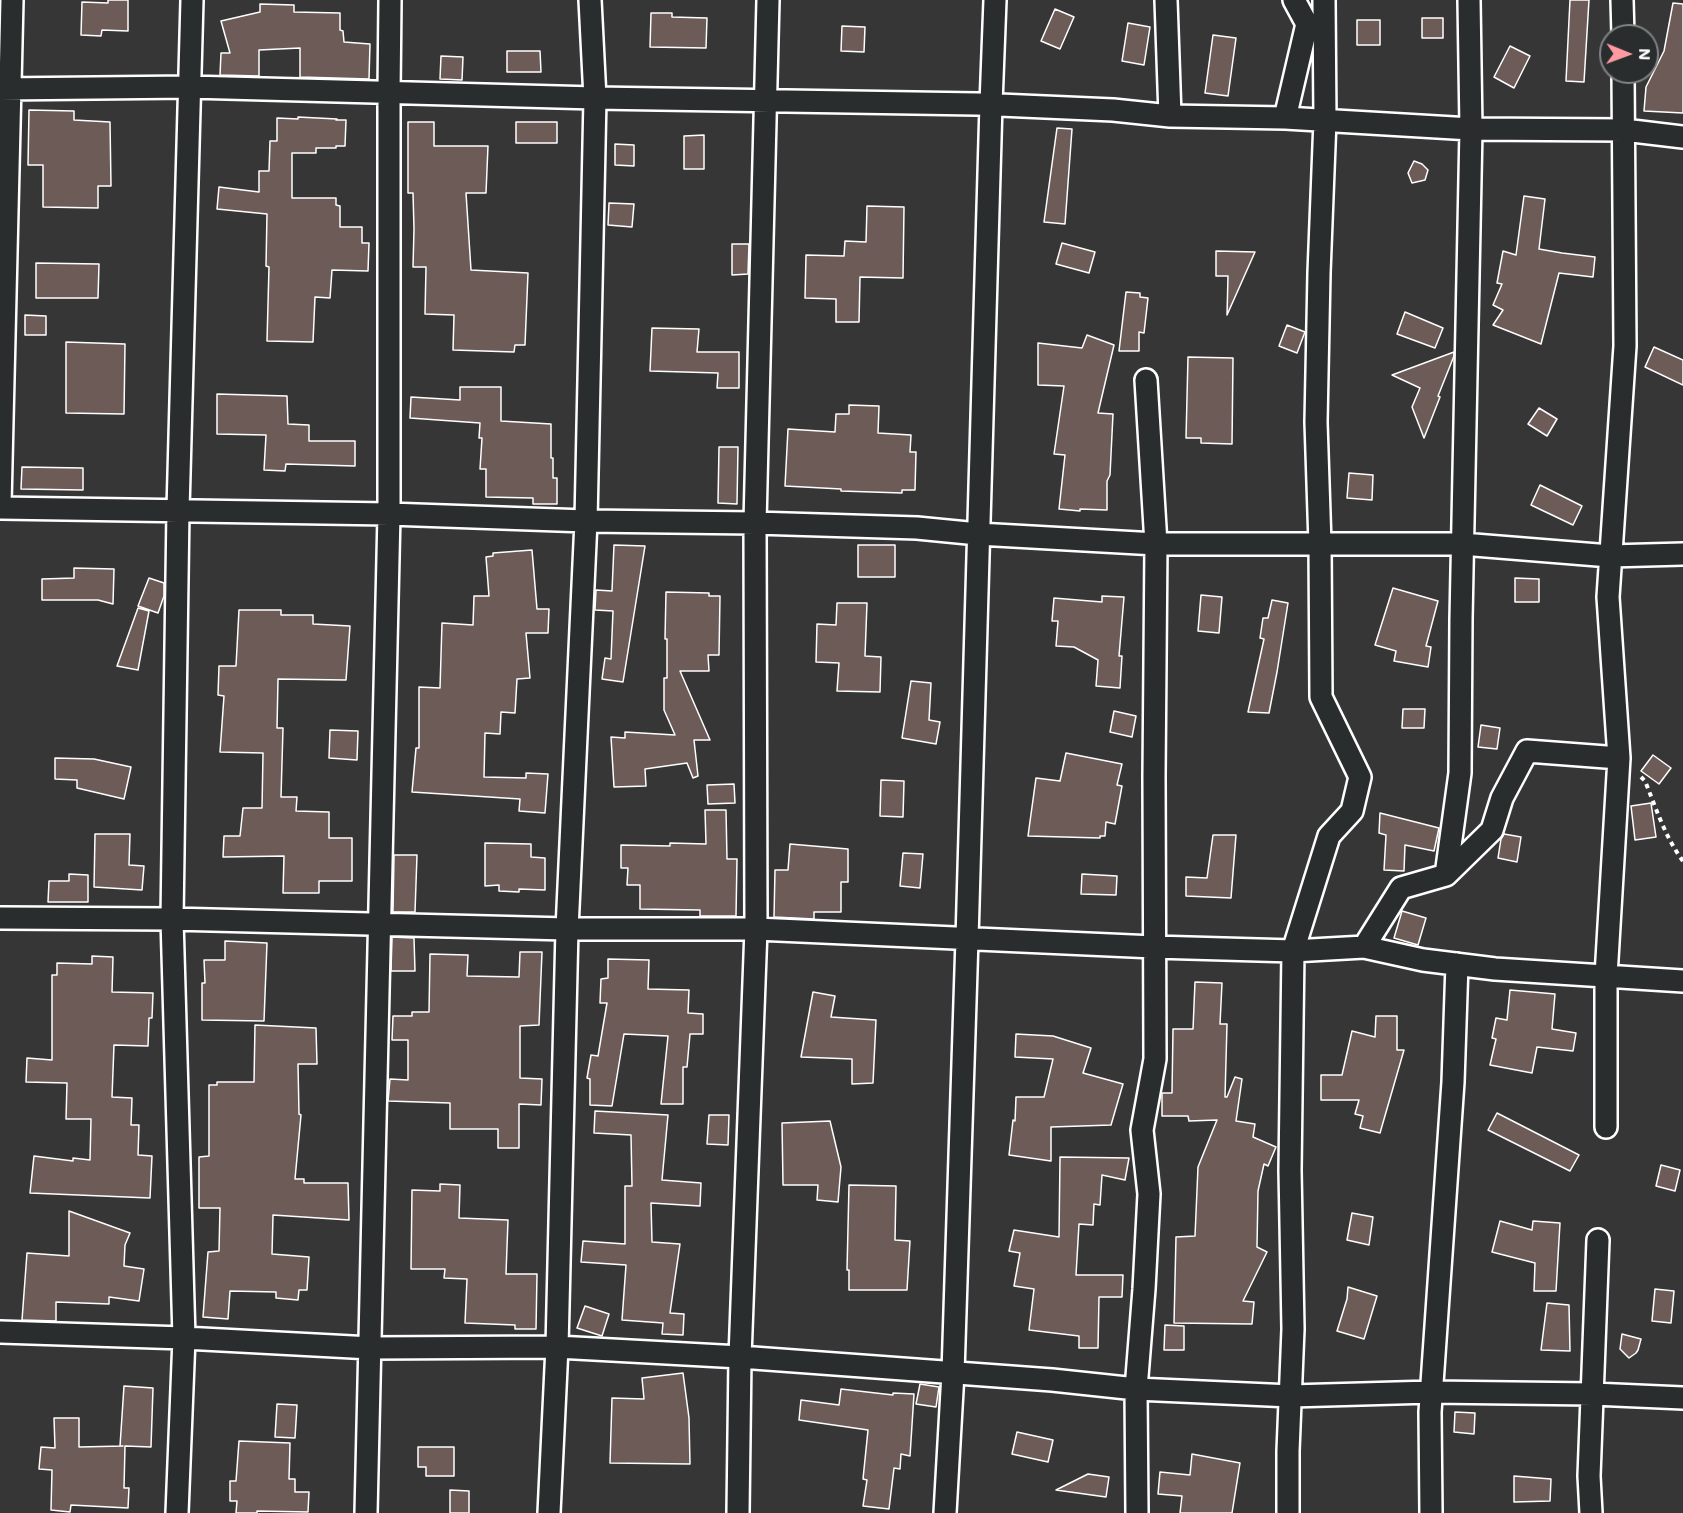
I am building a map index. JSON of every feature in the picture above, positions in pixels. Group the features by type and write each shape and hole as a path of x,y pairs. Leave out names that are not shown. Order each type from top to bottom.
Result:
{"street":[{"path":"12,0 5,89 0,506 917,528 978,534 1156,544 1462,544 1610,556 1683,554"},
{"path":"177,1513 184,1338 172,919 178,510 192,0"},
{"path":"366,1513 389,514 390,0"},
{"path":"549,1513 557,1347 567,929 586,521 595,98 590,0"},
{"path":"738,1513 740,1357 756,929 755,523 768,0"},
{"path":"945,1513 953,1373 990,104 995,0"},
{"path":"1167,0 1170,116"},
{"path":"1285,117 1307,24 1294,0"},
{"path":"1288,1513 1293,1329 1290,1170 1293,951 1329,836 1352,811 1360,777 1321,698 1316,422 1325,120 1324,0"},
{"path":"1446,875 1460,772 1462,544 1471,129 1469,0"},
{"path":"1622,0 1623,24"},
{"path":"1606,1127 1606,976 1619,758 1608,597 1625,346 1623,84"},
{"path":"5,89 190,87 595,98 990,104 1113,110 1170,116 1285,117 1471,129 1624,130 1683,137"},
{"path":"1137,1513 1136,1389 1149,1194 1142,1130 1155,1059 1156,544 1146,380"},
{"path":"1364,947 1401,888 1446,875 1492,830 1502,798 1527,751 1619,758"},
{"path":"0,918 379,923 567,929 756,929 1293,951 1364,947 1423,960 1495,969 1683,981"},
{"path":"1431,1513 1431,1392 1453,1082 1457,964"},
{"path":"1591,1513 1589,1476 1598,1240"},
{"path":"0,1332 184,1338 371,1348 557,1347 740,1357 1052,1380 1136,1389 1291,1396 1431,1392 1593,1394 1683,1398"}],"path":[{"path":"1619,758 1646,781 1674,850 1683,861"}],"building":[{"path":"108,0 128,0 128,31 102,30 101,36 81,35 82,2 108,3"},
{"path":"1570,0 1589,0 1584,82 1566,81"},
{"path":"1673,3 1683,4 1683,113 1644,111 1648,84 1659,84 1659,61 1664,51"},
{"path":"260,4 294,5 294,12 340,13 340,30 343,31 344,42 370,44 369,79 300,77 300,48 259,50 259,76 220,75 221,53 230,53 221,21 260,12"},
{"path":"1055,9 1074,17 1060,49 1041,41"},
{"path":"651,13 672,13 672,17 707,18 706,48 650,47"},
{"path":"1422,18 1443,18 1443,38 1422,38"},
{"path":"1357,20 1380,20 1380,45 1357,45"},
{"path":"1128,23 1150,27 1144,65 1122,61"},
{"path":"842,26 865,27 864,52 841,51"},
{"path":"1213,35 1236,38 1228,96 1205,93"},
{"path":"1510,46 1530,56 1514,88 1494,77"},
{"path":"507,51 540,51 541,72 507,72"},
{"path":"441,56 463,57 462,80 440,79"},
{"path":"29,110 74,111 74,120 110,122 111,186 98,186 98,208 43,207 43,165 28,165"},
{"path":"298,117 346,120 345,146 316,148 316,153 292,153 292,198 336,198 336,205 340,206 340,227 362,227 362,243 369,243 368,271 332,270 330,298 315,297 313,342 267,341 269,267 266,266 267,214 217,209 219,187 259,192 259,171 269,171 270,141 277,141 277,118 298,119"},
{"path":"408,122 434,122 434,146 488,146 486,193 466,193 471,270 528,273 525,345 515,345 514,352 453,350 454,315 425,314 426,267 413,267 413,193 408,193"},
{"path":"516,122 557,122 557,143 516,143"},
{"path":"1057,128 1072,129 1065,224 1044,222"},
{"path":"704,135 704,169 684,169 684,136"},
{"path":"615,144 634,145 634,166 615,165"},
{"path":"1414,161 1422,164 1428,170 1425,180 1412,183 1408,173"},
{"path":"1524,196 1545,199 1539,249 1595,257 1593,277 1559,273 1541,344 1493,325 1503,310 1493,305 1502,284 1497,283 1503,251 1516,255"},
{"path":"609,203 634,204 632,227 608,225"},
{"path":"867,206 904,207 903,278 860,277 859,322 836,322 836,299 805,298 806,255 844,256 845,241 866,242"},
{"path":"1062,243 1095,252 1089,273 1056,264"},
{"path":"732,244 749,244 748,274 732,275"},
{"path":"1216,251 1255,252 1227,315 1228,276 1216,276"},
{"path":"36,263 99,264 98,298 36,298"},
{"path":"1126,292 1140,293 1140,297 1148,298 1144,333 1139,332 1139,351 1119,351"},
{"path":"1405,312 1443,328 1435,348 1397,334"},
{"path":"25,315 46,316 46,335 25,335"},
{"path":"1287,325 1305,332 1297,353 1279,346"},
{"path":"652,328 699,329 697,352 739,352 739,388 717,388 718,373 650,371"},
{"path":"1087,335 1114,345 1098,413 1113,414 1110,475 1107,481 1107,510 1059,509 1065,455 1054,454 1064,386 1038,385 1038,343 1082,348"},
{"path":"66,342 125,344 124,414 66,413"},
{"path":"1654,347 1683,360 1683,385 1645,367"},
{"path":"1454,352 1424,438 1412,407 1420,388 1392,375"},
{"path":"1188,357 1233,358 1232,444 1201,443 1201,438 1186,438"},
{"path":"460,387 501,387 501,421 551,424 551,458 553,458 553,478 557,478 557,504 533,504 533,498 486,497 486,469 480,469 482,438 479,438 480,423 410,418 411,397 460,400"},
{"path":"217,394 287,396 288,424 309,425 309,441 355,441 355,466 286,464 285,471 264,470 266,435 217,434"},
{"path":"849,405 879,406 878,433 911,435 910,452 916,452 915,490 902,490 902,493 785,486 788,429 835,432 836,414 849,414"},
{"path":"1539,408 1557,419 1547,436 1528,424"},
{"path":"719,447 738,447 737,504 718,503"},
{"path":"22,467 83,468 83,490 21,489"},
{"path":"1349,473 1373,475 1372,500 1347,498"},
{"path":"1540,485 1582,506 1573,525 1531,505"},
{"path":"614,545 645,546 623,682 602,679 605,658 611,659 613,611 595,610 596,590 612,591"},
{"path":"858,545 895,545 895,577 858,577"},
{"path":"532,550 537,609 549,609 548,633 526,633 530,678 517,679 515,713 501,712 500,734 485,733 484,777 526,778 526,773 548,774 545,813 519,811 520,799 412,792 416,748 419,748 419,687 440,688 442,623 473,625 474,596 489,596 486,557 493,556 493,553"},
{"path":"74,568 114,569 113,604 98,600 42,600 42,579 74,578"},
{"path":"149,578 164,583 164,596 158,613 138,606"},
{"path":"1515,578 1539,579 1539,602 1515,602"},
{"path":"1393,588 1438,601 1426,646 1431,647 1428,667 1394,661 1396,651 1375,645"},
{"path":"666,592 709,593 709,596 720,596 719,655 708,655 709,671 680,671 710,740 694,740 698,776 693,778 687,763 645,769 646,786 614,787 611,737 625,738 625,732 675,735 664,710 664,678 667,678"},
{"path":"1201,595 1222,597 1219,633 1198,631"},
{"path":"1102,596 1124,597 1119,656 1122,656 1120,688 1096,686 1098,660 1074,647 1056,646 1058,621 1052,621 1054,598 1102,602"},
{"path":"1272,600 1288,603 1269,713 1248,712 1264,639 1260,638 1263,618 1268,618"},
{"path":"837,603 867,603 865,656 881,657 880,692 837,691 839,663 816,662 817,624 836,625"},
{"path":"138,608 149,611 138,670 117,666"},
{"path":"239,610 281,610 281,615 313,615 313,624 350,626 346,680 278,679 277,728 283,728 281,797 297,797 296,811 329,812 329,838 352,838 352,881 319,881 319,893 283,893 284,856 223,857 224,836 240,836 243,808 262,808 263,753 220,752 224,696 218,695 219,666 236,666"},
{"path":"911,681 931,683 929,720 940,722 936,744 902,738"},
{"path":"1403,709 1425,709 1424,728 1402,728"},
{"path":"1114,711 1136,716 1132,737 1110,732"},
{"path":"1481,725 1500,728 1497,749 1478,747"},
{"path":"330,730 358,731 357,760 329,758"},
{"path":"1066,753 1122,764 1117,785 1122,786 1115,824 1106,822 1105,836 1100,836 1100,838 1028,836 1036,778 1060,781"},
{"path":"1653,755 1671,768 1659,784 1641,771"},
{"path":"55,758 94,759 131,767 124,799 77,788 77,780 55,779"},
{"path":"881,780 904,781 903,817 880,816"},
{"path":"734,784 735,803 708,804 707,785"},
{"path":"1651,803 1656,837 1635,840 1631,806"},
{"path":"705,810 726,810 727,859 737,859 736,916 700,916 700,910 640,909 640,885 627,885 628,868 621,868 621,845 706,844"},
{"path":"1380,813 1439,828 1434,851 1405,845 1404,871 1384,870 1386,835 1379,833"},
{"path":"95,834 130,834 129,865 144,866 142,890 94,887"},
{"path":"1504,834 1521,837 1517,862 1498,858"},
{"path":"1213,835 1236,835 1231,898 1186,896 1186,877 1207,878"},
{"path":"485,843 531,844 531,857 545,858 545,890 499,891 499,885 485,886"},
{"path":"790,844 848,849 848,882 841,882 841,912 814,912 814,919 774,917 775,870 788,870"},
{"path":"903,853 923,854 920,888 900,886"},
{"path":"394,855 417,855 415,912 393,912"},
{"path":"69,874 88,875 88,902 48,902 49,881 69,881"},
{"path":"1082,874 1117,876 1116,895 1081,894"},
{"path":"1402,911 1426,918 1418,945 1394,938"},
{"path":"392,937 414,938 415,971 391,971"},
{"path":"225,941 267,943 264,1021 202,1020 204,960 225,960"},
{"path":"520,952 542,952 539,1025 520,1026 520,1078 542,1079 541,1105 519,1104 519,1148 498,1148 498,1129 450,1129 450,1103 388,1101 390,1079 408,1080 408,1040 392,1040 393,1016 412,1016 412,1012 429,1012 430,954 468,955 467,976 519,977"},
{"path":"92,956 113,957 112,992 153,993 148,1046 114,1045 112,1097 132,1098 131,1125 139,1125 138,1155 152,1156 150,1198 30,1193 34,1156 73,1161 73,1158 90,1160 91,1119 66,1119 67,1083 26,1082 27,1058 52,1060 52,975 57,975 57,963 92,964"},
{"path":"608,959 649,960 648,989 689,990 688,1013 703,1014 703,1034 690,1034 687,1067 683,1067 683,1104 661,1104 668,1036 624,1034 612,1106 590,1105 590,1079 587,1078 591,1055 598,1056 607,1003 600,1003 601,979 608,978"},
{"path":"1195,982 1222,983 1220,1024 1227,1024 1225,1097 1235,1077 1242,1079 1236,1121 1255,1124 1253,1137 1276,1147 1268,1166 1264,1164 1258,1191 1257,1247 1267,1252 1243,1301 1254,1302 1252,1324 1174,1323 1176,1237 1195,1236 1198,1167 1217,1120 1189,1121 1188,1116 1162,1116 1162,1093 1172,1093 1173,1029 1193,1029"},
{"path":"1510,990 1555,994 1552,1029 1576,1033 1573,1051 1537,1047 1532,1073 1490,1065 1496,1039 1492,1038 1496,1018 1507,1020"},
{"path":"813,992 835,996 831,1017 876,1020 873,1083 852,1084 852,1059 801,1057"},
{"path":"1376,1016 1397,1016 1397,1050 1404,1050 1380,1133 1360,1128 1363,1116 1355,1114 1359,1100 1321,1100 1321,1075 1342,1075 1352,1031 1375,1037"},
{"path":"255,1025 316,1028 317,1064 298,1064 299,1114 301,1115 295,1179 304,1179 304,1183 348,1183 349,1220 273,1215 272,1254 309,1257 307,1290 299,1290 298,1300 276,1298 276,1292 230,1291 228,1319 203,1317 208,1252 219,1251 220,1208 199,1208 199,1157 209,1156 209,1085 217,1085 217,1082 254,1082"},
{"path":"1016,1034 1053,1036 1091,1048 1083,1073 1123,1084 1111,1125 1051,1127 1051,1161 1009,1155 1013,1120 1015,1121 1016,1097 1044,1097 1053,1059 1015,1057"},
{"path":"595,1111 668,1115 662,1180 701,1183 700,1206 651,1203 652,1242 680,1244 670,1313 684,1314 683,1335 662,1334 663,1323 622,1320 626,1265 581,1262 583,1241 625,1244 625,1186 632,1186 631,1135 594,1133"},
{"path":"1497,1113 1579,1155 1570,1171 1488,1130"},
{"path":"709,1115 729,1115 728,1145 707,1144"},
{"path":"830,1121 841,1167 838,1202 817,1200 818,1185 783,1185 782,1123"},
{"path":"1060,1157 1129,1158 1125,1180 1102,1175 1100,1205 1094,1204 1093,1225 1079,1224 1076,1275 1123,1275 1122,1297 1099,1297 1098,1348 1079,1348 1079,1336 1029,1330 1034,1289 1014,1286 1020,1253 1009,1251 1014,1230 1059,1237"},
{"path":"1661,1165 1680,1170 1675,1191 1656,1186"},
{"path":"440,1184 460,1185 459,1218 508,1220 506,1274 537,1274 536,1329 515,1329 515,1325 465,1323 467,1279 444,1278 445,1269 411,1269 412,1190 440,1191"},
{"path":"849,1185 896,1186 895,1240 910,1241 907,1290 849,1290 849,1270 847,1270"},
{"path":"69,1211 130,1233 125,1245 124,1266 144,1269 139,1301 109,1297 109,1304 56,1302 56,1321 22,1320 27,1253 69,1256"},
{"path":"1352,1213 1373,1217 1369,1245 1347,1240"},
{"path":"1500,1221 1532,1230 1533,1221 1560,1223 1556,1291 1534,1291 1535,1263 1492,1252"},
{"path":"1348,1287 1377,1296 1364,1339 1337,1331 1347,1299"},
{"path":"1655,1289 1674,1291 1671,1323 1652,1321"},
{"path":"1547,1303 1569,1305 1570,1351 1541,1350"},
{"path":"585,1306 609,1314 602,1336 577,1328"},
{"path":"1165,1325 1184,1326 1184,1350 1164,1350"},
{"path":"1622,1334 1641,1339 1638,1350 1629,1358 1620,1349"},
{"path":"683,1373 689,1418 690,1464 610,1463 612,1398 644,1399 642,1378"},
{"path":"920,1384 939,1387 936,1407 916,1404"},
{"path":"124,1386 153,1388 151,1447 125,1446 124,1488 129,1488 128,1508 71,1505 70,1512 51,1510 52,1470 39,1469 41,1447 55,1448 54,1418 79,1418 79,1447 123,1446 120,1446"},
{"path":"841,1389 893,1395 893,1393 914,1394 910,1456 901,1454 900,1469 894,1468 889,1509 863,1506 867,1480 863,1479 868,1430 799,1420 801,1400 839,1405"},
{"path":"277,1404 297,1405 295,1438 275,1437"},
{"path":"1455,1412 1475,1413 1474,1434 1454,1432"},
{"path":"1017,1432 1053,1440 1048,1462 1012,1454"},
{"path":"239,1441 290,1443 289,1479 295,1479 295,1492 309,1492 308,1512 236,1513 237,1501 230,1501 230,1481 236,1481"},
{"path":"418,1447 454,1447 454,1476 426,1476 426,1467 418,1467"},
{"path":"1192,1454 1240,1463 1232,1513 1180,1513 1182,1496 1158,1494 1160,1472 1190,1475"},
{"path":"1088,1474 1109,1477 1106,1497 1056,1490"},
{"path":"1514,1476 1551,1479 1550,1501 1514,1502"},
{"path":"450,1490 469,1491 469,1513 450,1513"}]}
